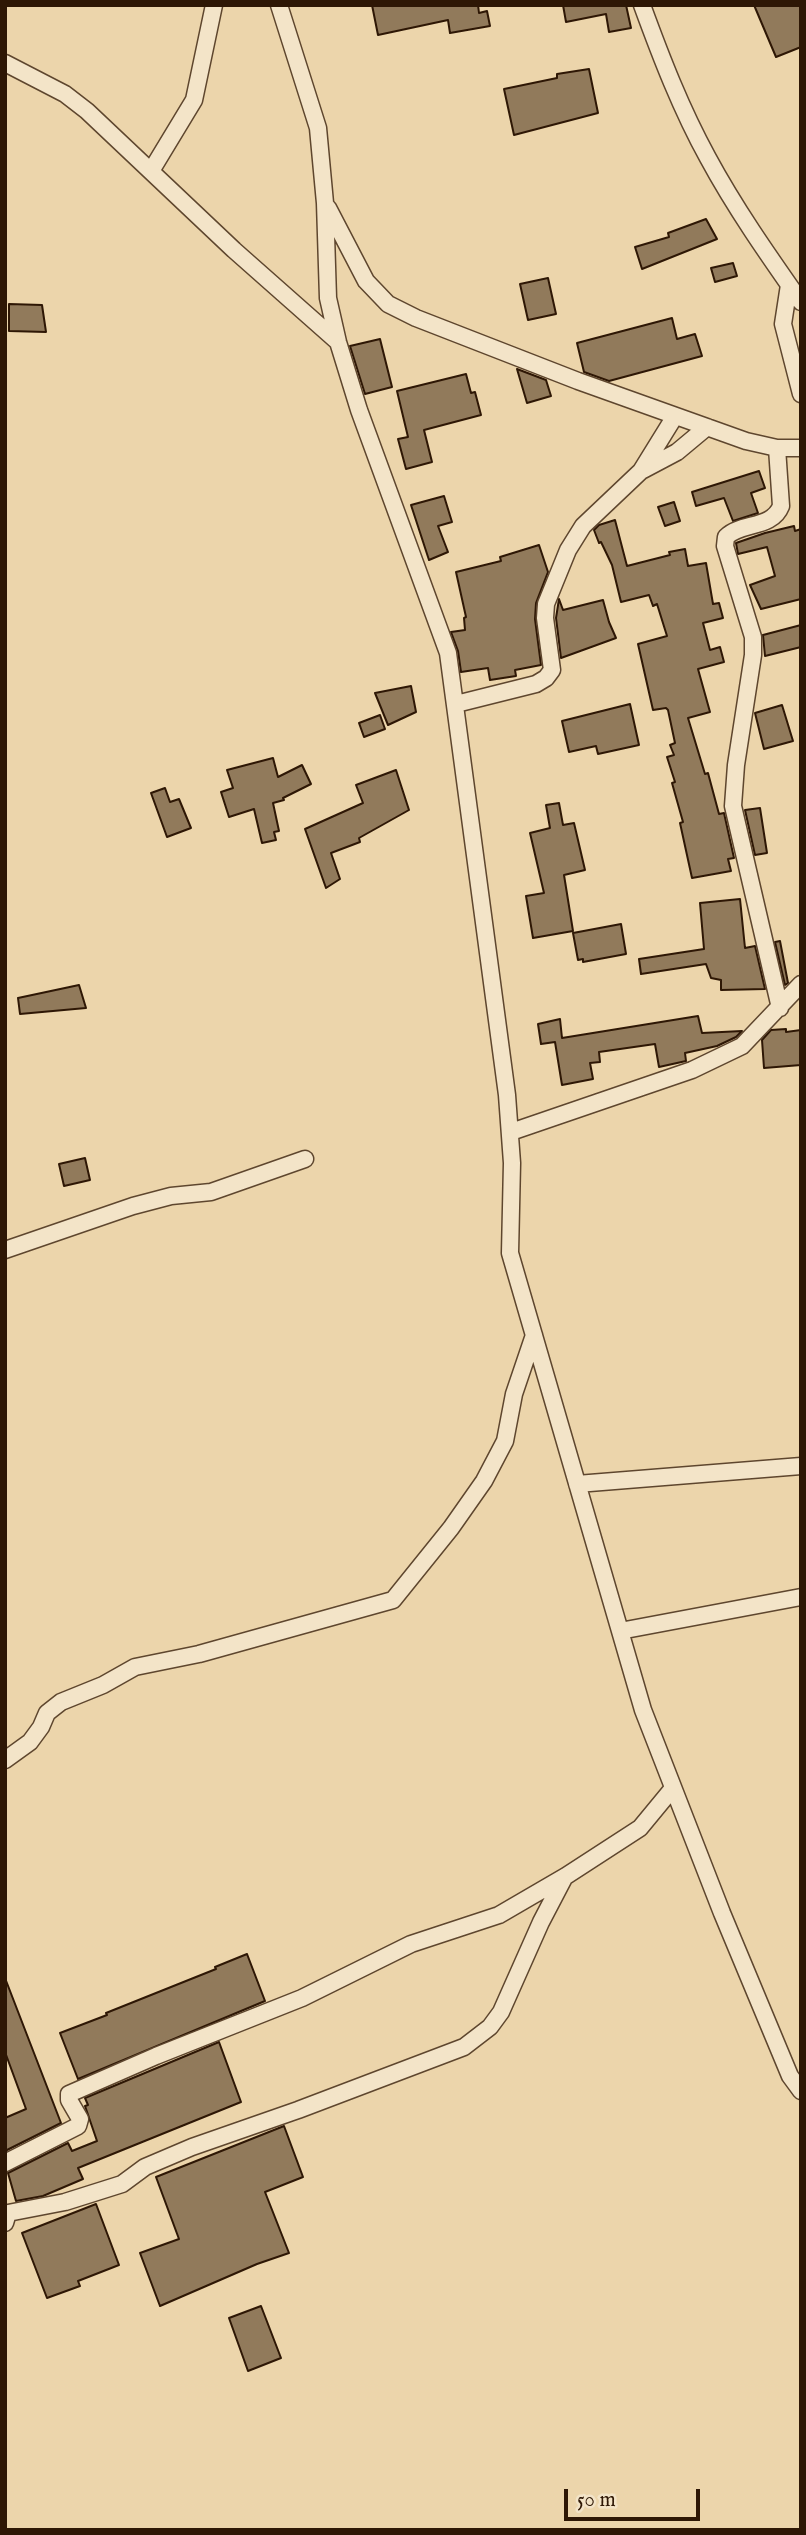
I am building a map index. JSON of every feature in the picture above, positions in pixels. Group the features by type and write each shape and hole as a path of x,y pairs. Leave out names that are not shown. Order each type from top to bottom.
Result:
{"street":[{"path":"150,171 194,100 214,5"},
{"path":"279,5 318,128 325,203 328,298 338,342 359,410 449,653 510,1132 510,1253 643,1710 789,2076 801,2091"},
{"path":"642,5 666,70 708,158 757,239 801,302"},
{"path":"5,63 65,94 87,111 234,250 338,342"},
{"path":"325,203 366,281 388,304 454,333 746,441 777,448 801,448"},
{"path":"789,285 783,324 801,394"},
{"path":"456,704 536,684 546,678 552,670 545,618 546,604 568,550 583,526 641,471 675,416"},
{"path":"641,471 677,452 707,427"},
{"path":"777,448 781,506 778,515 766,522 731,532 726,537 725,546 753,637 753,655 736,765 733,806 780,1008"},
{"path":"510,1132 692,1070 742,1046 801,984"},
{"path":"5,1250 134,1206 171,1196 211,1192 305,1159"},
{"path":"5,1760 30,1742 47,1713 61,1702 103,1685 135,1667 199,1654 394,1600 484,1481 505,1441 514,1395 534,1335"},
{"path":"577,1484 801,1466"},
{"path":"620,1631 801,1597"},
{"path":"5,2163 78,2126 80,2119 69,2100 69,2094 189,2042 302,1998 411,1944 499,1915 566,1876 639,1828 673,1788"},
{"path":"6,2216 65,2202 122,2184 145,2167 192,2147 464,2047 490,2027 501,2012 541,1922 566,1876"}],"building":[{"path":"372,5 478,5 479,13 487,11 490,26 450,33 448,20 378,35"},
{"path":"563,5 626,5 631,28 609,32 606,14 566,22"},
{"path":"754,5 801,5 801,47 776,57"},
{"path":"589,69 598,113 514,135 504,89 557,78 557,74"},
{"path":"706,219 717,239 642,269 635,247 669,237 668,233"},
{"path":"733,263 737,276 715,282 711,268"},
{"path":"548,278 556,314 528,320 520,284"},
{"path":"9,304 42,305 46,332 9,331"},
{"path":"672,318 677,339 695,334 702,356 609,381 584,372 577,343"},
{"path":"380,339 392,387 365,394 350,346"},
{"path":"517,369 546,380 551,396 527,403"},
{"path":"466,374 471,393 475,392 481,415 424,430 432,462 406,469 398,439 408,437 397,391"},
{"path":"759,471 765,488 751,493 758,513 733,521 724,498 696,506 692,492"},
{"path":"444,496 452,522 438,526 448,552 429,560 411,505"},
{"path":"674,502 680,521 665,526 658,507"},
{"path":"615,520 627,566 685,549 688,566 706,563 713,604 719,603 723,618 703,623 710,650 720,647 724,662 698,669 710,712 688,718 705,774 708,773 719,814 724,813 734,858 728,859 731,871 692,878 680,823 683,822 672,783 675,782 667,757 674,755 670,745 675,743 668,710 653,710 638,644 667,636 657,604 653,606 649,595 621,602 612,565 594,530 599,525"},
{"path":"794,526 795,531 801,529 801,599 761,609 750,585 775,576 767,547 738,554 736,543"},
{"path":"539,545 548,572 536,603 535,619 541,665 515,670 516,676 490,680 488,668 461,672 458,651 451,632 465,630 466,617 456,572 501,561 500,557"},
{"path":"559,599 563,610 603,600 616,638 561,658 556,618"},
{"path":"801,625 801,647 765,656 763,635"},
{"path":"411,686 416,712 388,725 375,693"},
{"path":"630,704 639,745 598,754 596,746 569,752 562,721"},
{"path":"782,705 793,741 764,749 755,713"},
{"path":"380,715 385,729 364,737 359,723"},
{"path":"273,758 278,777 302,765 311,784 283,798 284,800 273,803 279,831 274,832 276,840 262,843 254,809 229,817 221,792 233,788 227,770"},
{"path":"396,770 409,810 359,838 360,842 331,853 340,879 326,888 305,829 363,803 356,785"},
{"path":"165,788 170,802 179,799 191,828 167,837 151,793"},
{"path":"559,803 563,825 574,823 585,870 564,875 573,931 533,938 526,896 544,893 530,833 550,828 546,805"},
{"path":"760,808 767,853 755,855 745,810"},
{"path":"740,899 745,948 755,946 765,989 721,990 721,980 711,978 706,964 641,974 639,959 704,949 700,903"},
{"path":"621,924 626,954 583,962 583,959 578,960 573,933"},
{"path":"780,941 788,983 785,985 775,942"},
{"path":"79,985 86,1008 20,1014 18,998"},
{"path":"698,1016 702,1033 742,1031 717,1046 685,1053 686,1061 659,1067 655,1044 599,1052 600,1062 590,1063 593,1079 562,1085 555,1042 541,1044 538,1024 560,1019 562,1038"},
{"path":"786,1029 786,1032 801,1030 801,1065 764,1068 762,1040 771,1030"},
{"path":"85,1158 90,1180 64,1186 59,1164"},
{"path":"247,1954 265,2001 78,2079 60,2033"},
{"path":"5,1978 61,2123 5,2151 5,2118 26,2109 5,2052"},
{"path":"219,2042 241,2102 78,2168 83,2179 43,2196 16,2201 8,2173 68,2143 72,2151 97,2141 85,2106 88,2105 85,2098"},
{"path":"284,2126 303,2177 265,2192 289,2253 160,2306 140,2253 179,2239 156,2177"},
{"path":"96,2204 119,2265 78,2281 80,2286 47,2298 22,2233"},
{"path":"261,2306 281,2358 248,2371 229,2318"}]}
